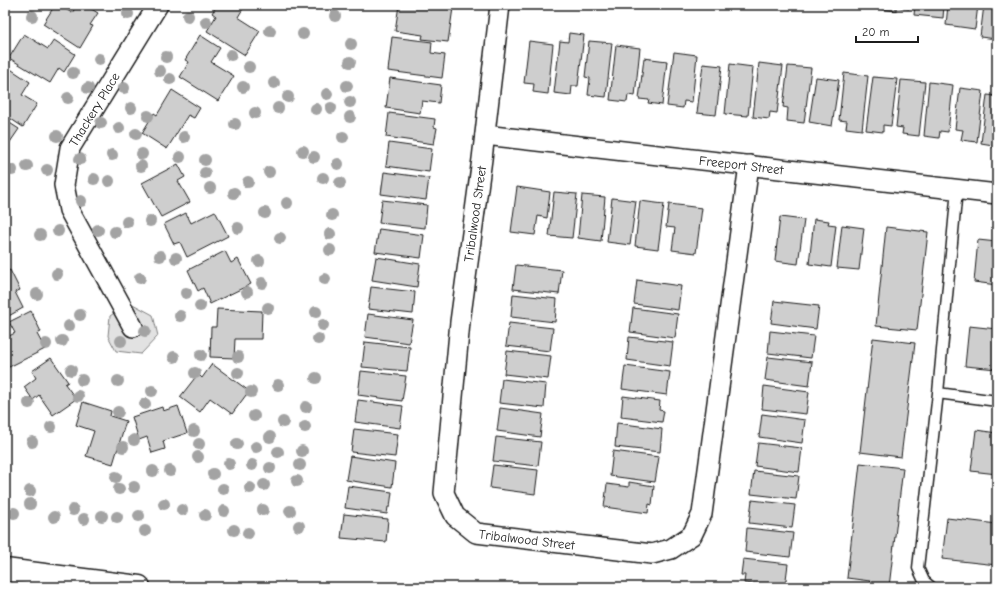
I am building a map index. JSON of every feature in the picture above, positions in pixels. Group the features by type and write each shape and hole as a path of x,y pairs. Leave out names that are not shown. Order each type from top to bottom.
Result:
{"main road":[{"path":"5,570 140,587"}],"street":[{"name":"Thackery Place","path":"133,327 69,210 64,185 70,148 158,5"},
{"name":"Tribalwood Street","path":"500,5 485,135 460,322 444,494 455,516 476,533 652,554 671,549 692,535 702,514 748,165"},
{"name":"Freeport Street","path":"485,135 997,194"}],"lane":[{"path":"931,587 924,580 918,568 938,393 957,189"},
{"path":"938,393 997,401"}],"shaded area":[{"path":"129,302 153,315 158,336 141,354 116,351 108,336 110,316"}],"building":[{"path":"55,5 59,5 72,13 77,5 85,5 98,13 90,25 93,26 80,48 43,24"},
{"path":"217,5 241,5 244,7 238,17 260,31 245,55 207,31 216,16 212,13"},
{"path":"399,5 433,5 453,8 448,42 422,39 423,35 395,31"},
{"path":"859,5 874,5 874,9 859,8"},
{"path":"881,5 910,5 909,9 896,7 896,11 881,9"},
{"path":"915,5 944,5 943,18 914,15"},
{"path":"948,5 978,5 975,29 946,25"},
{"path":"984,5 997,5 997,39 980,37"},
{"path":"569,33 584,35 578,86 572,86 571,95 554,93 560,41 568,42"},
{"path":"24,34 48,49 54,40 75,54 64,72 59,68 50,83 9,58"},
{"path":"200,35 220,48 211,62 234,76 218,101 180,77 189,62 185,60"},
{"path":"392,37 432,42 431,53 445,55 442,78 388,71"},
{"path":"529,41 553,44 548,94 533,92 534,84 524,83"},
{"path":"589,41 612,43 606,97 588,95 590,78 585,77"},
{"path":"616,45 640,48 635,96 628,95 627,102 610,100"},
{"path":"674,52 697,55 692,102 684,101 683,108 667,106"},
{"path":"644,58 667,61 662,105 648,103 649,100 639,99"},
{"path":"759,63 783,66 777,113 770,112 769,119 753,117"},
{"path":"703,64 722,66 716,115 697,113"},
{"path":"730,64 753,67 748,116 725,114"},
{"path":"788,66 811,68 804,123 787,121 788,108 783,107"},
{"path":"9,68 30,82 22,95 37,104 23,127 5,115 5,75"},
{"path":"844,73 868,76 862,130 846,128 847,121 839,120"},
{"path":"816,77 839,80 832,126 809,122"},
{"path":"873,77 897,79 891,126 883,125 883,132 866,130"},
{"path":"390,78 441,85 439,103 422,101 420,113 386,108"},
{"path":"901,80 925,82 919,136 902,134 903,128 896,127"},
{"path":"929,82 953,85 948,132 940,131 939,138 924,136"},
{"path":"960,88 983,91 977,142 961,140 963,130 955,129"},
{"path":"172,90 200,108 194,118 188,115 167,149 142,133 154,113 157,115"},
{"path":"987,95 997,96 997,148 993,148 993,145 981,143"},
{"path":"389,113 435,119 434,127 437,128 434,144 386,137"},
{"path":"5,120 19,129 6,148 5,147"},
{"path":"389,143 432,149 429,172 386,166"},
{"path":"178,164 185,177 178,181 190,202 161,217 142,183"},
{"path":"384,172 429,178 426,200 381,194"},
{"path":"517,187 550,192 547,218 538,216 535,235 511,232"},
{"path":"554,192 577,194 572,238 549,236"},
{"path":"582,195 605,197 601,241 578,238"},
{"path":"612,198 636,201 630,245 607,242"},
{"path":"382,200 427,205 425,228 379,223"},
{"path":"640,201 664,204 658,249 635,246"},
{"path":"669,204 702,208 696,253 672,250 675,228 666,227"},
{"path":"215,211 228,236 187,257 180,242 174,244 164,224 186,213 191,223"},
{"path":"780,217 804,220 798,264 775,261"},
{"path":"814,219 829,221 828,224 836,225 831,267 809,264"},
{"path":"842,225 864,228 859,270 837,268"},
{"path":"886,227 928,232 917,330 876,326"},
{"path":"379,229 424,235 421,258 375,252"},
{"path":"978,240 997,242 997,285 974,282"},
{"path":"225,251 231,263 238,259 251,284 210,304 203,288 198,291 188,270"},
{"path":"376,257 420,264 417,287 372,280"},
{"path":"516,265 562,270 559,294 513,289"},
{"path":"10,270 20,290 15,292 23,308 5,318 5,272"},
{"path":"637,280 681,286 678,310 634,304"},
{"path":"371,287 415,292 413,314 368,309"},
{"path":"513,294 557,299 555,322 511,317"},
{"path":"774,301 819,306 816,329 771,323"},
{"path":"633,308 678,314 675,338 630,332"},
{"path":"217,309 262,311 261,339 235,339 234,358 210,357 211,327 216,327"},
{"path":"31,311 41,332 37,334 45,349 5,369 5,338 15,333 9,322"},
{"path":"368,314 413,320 409,343 365,337"},
{"path":"509,323 553,328 550,351 506,346"},
{"path":"969,326 997,329 997,369 965,366"},
{"path":"770,331 814,336 811,358 768,353"},
{"path":"629,337 673,342 670,366 627,360"},
{"path":"873,338 915,343 901,457 860,452"},
{"path":"365,342 410,347 407,371 362,367"},
{"path":"507,351 551,356 548,379 504,374"},
{"path":"768,357 812,362 809,386 765,380"},
{"path":"51,358 68,382 65,384 76,399 53,415 39,395 33,400 24,387 36,378 32,371"},
{"path":"212,364 249,391 232,414 210,398 200,412 180,397 198,374 202,378"},
{"path":"625,366 670,372 667,395 622,389"},
{"path":"361,371 406,376 402,401 358,395"},
{"path":"502,379 546,384 544,408 499,403"},
{"path":"764,386 809,392 806,414 762,409"},
{"path":"623,396 660,401 659,410 664,411 662,422 621,417"},
{"path":"358,400 403,406 400,428 355,422"},
{"path":"83,402 111,411 110,416 126,421 113,464 86,456 94,431 76,425"},
{"path":"178,406 187,433 163,441 165,449 152,453 147,437 139,440 132,417 162,407 163,411"},
{"path":"500,408 543,414 540,437 497,431"},
{"path":"762,414 805,420 802,443 759,437"},
{"path":"617,423 662,429 660,452 615,447"},
{"path":"354,429 398,434 395,457 351,452"},
{"path":"976,430 997,433 997,474 971,471"},
{"path":"496,437 541,442 538,466 493,461"},
{"path":"758,443 802,448 799,472 755,466"},
{"path":"613,451 659,457 655,482 610,476"},
{"path":"350,456 395,463 392,487 346,480"},
{"path":"860,463 903,468 889,587 869,585 870,581 847,578"},
{"path":"493,465 538,470 535,494 490,488"},
{"path":"754,471 799,476 796,499 751,494"},
{"path":"629,482 654,486 652,505 649,504 648,513 604,507 607,484 629,487"},
{"path":"348,486 392,492 390,507 388,507 387,514 345,508"},
{"path":"752,500 795,505 792,528 749,523"},
{"path":"344,514 388,519 386,542 341,538"},
{"path":"947,518 997,524 997,565 942,559"},
{"path":"747,528 793,533 790,557 745,552"},
{"path":"743,559 788,564 785,587 744,583 745,575 741,575"}]}
